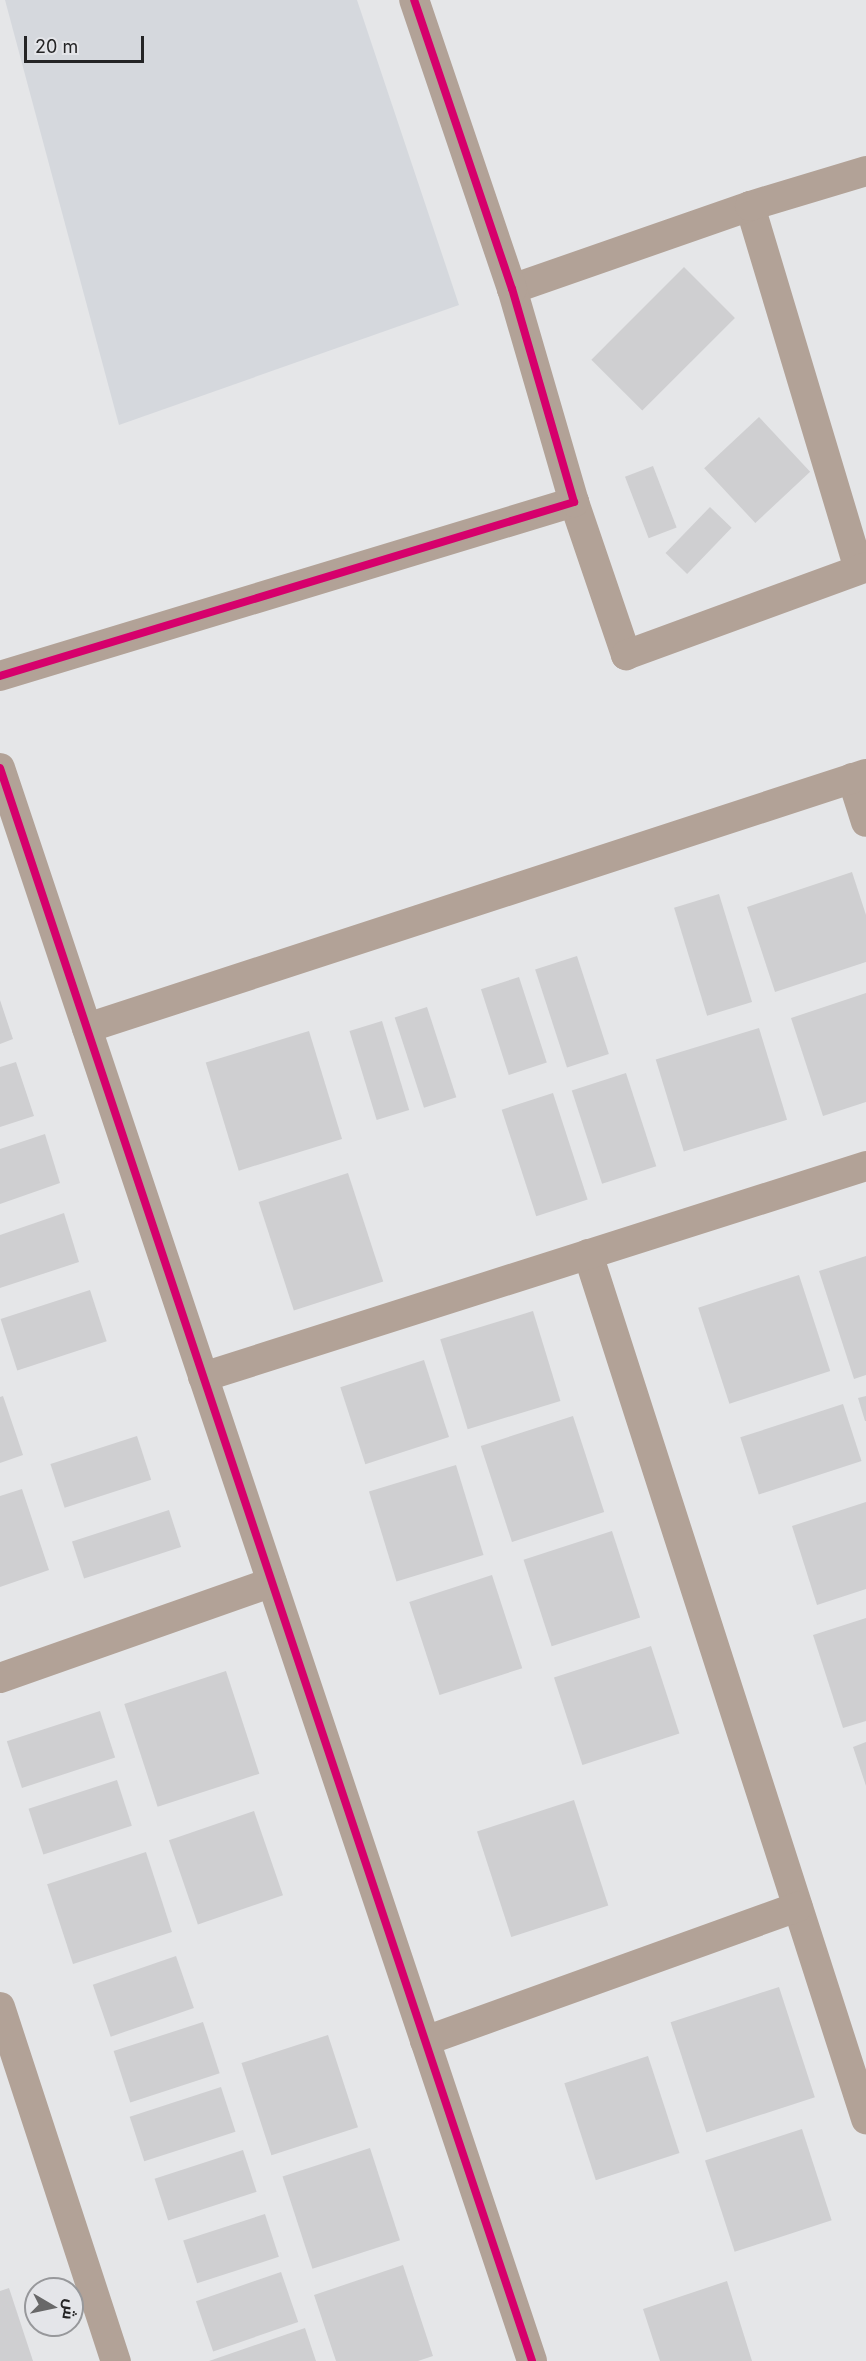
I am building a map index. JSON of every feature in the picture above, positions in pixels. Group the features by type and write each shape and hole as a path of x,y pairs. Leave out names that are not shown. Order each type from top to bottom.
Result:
{"street":[{"path":"414,0 512,289 574,502 626,655 863,568 750,206"},
{"path":"512,289 750,206 866,171"},
{"path":"0,676 574,502"},
{"path":"0,768 532,2361"},
{"path":"87,1029 859,776 866,822"},
{"path":"203,1377 866,1166"},
{"path":"588,1254 866,2119"},
{"path":"0,1678 272,1582"},
{"path":"425,2041 798,1907"},
{"path":"0,2007 116,2361"}],"shaded area":[{"path":"5,0 357,0 459,305 119,425"}],"building":[{"path":"684,267 735,318 642,411 591,360"},
{"path":"759,417 810,472 755,523 704,468"},
{"path":"653,466 677,528 649,538 625,477"},
{"path":"710,507 732,528 687,574 666,553"},
{"path":"852,872 866,915 866,962 775,992 747,907"},
{"path":"719,894 752,1002 707,1016 674,908"},
{"path":"577,956 609,1054 567,1068 535,970"},
{"path":"519,977 547,1063 509,1075 481,989"},
{"path":"866,993 866,1102 823,1116 791,1018"},
{"path":"0,1000 13,1039 0,1044"},
{"path":"427,1007 456,1097 424,1108 395,1018"},
{"path":"382,1021 409,1110 377,1120 349,1031"},
{"path":"759,1028 787,1120 684,1151 656,1060"},
{"path":"309,1031 342,1139 239,1171 206,1063"},
{"path":"16,1062 34,1116 0,1127 0,1067"},
{"path":"626,1073 656,1166 602,1184 572,1091"},
{"path":"553,1093 588,1200 536,1216 502,1110"},
{"path":"45,1134 60,1183 0,1204 0,1149"},
{"path":"348,1173 383,1281 294,1310 259,1202"},
{"path":"64,1213 79,1262 0,1288 0,1235"},
{"path":"866,1256 866,1375 854,1379 819,1271"},
{"path":"799,1275 830,1371 729,1404 698,1308"},
{"path":"90,1290 107,1341 17,1370 1,1319"},
{"path":"533,1311 560,1401 468,1429 440,1339"},
{"path":"424,1360 449,1437 365,1464 340,1387"},
{"path":"3,1396 23,1455 0,1463 0,1397"},
{"path":"866,1396 866,1421 865,1421 858,1398"},
{"path":"843,1404 862,1461 759,1494 740,1437"},
{"path":"573,1416 604,1512 512,1542 481,1446"},
{"path":"137,1436 151,1480 65,1508 50,1464"},
{"path":"456,1465 483,1555 396,1581 369,1492"},
{"path":"22,1489 49,1570 0,1587 0,1496"},
{"path":"866,1502 866,1589 817,1605 792,1526"},
{"path":"169,1510 181,1547 84,1579 72,1542"},
{"path":"612,1531 640,1618 552,1646 524,1560"},
{"path":"492,1575 522,1668 440,1695 409,1602"},
{"path":"866,1618 866,1721 843,1728 813,1635"},
{"path":"651,1646 679,1733 582,1765 554,1678"},
{"path":"226,1671 259,1774 158,1807 124,1704"},
{"path":"100,1711 115,1758 22,1788 7,1741"},
{"path":"866,1742 866,1786 853,1747"},
{"path":"117,1780 132,1826 43,1854 29,1809"},
{"path":"574,1800 608,1906 511,1937 477,1832"},
{"path":"254,1811 283,1895 198,1924 169,1840"},
{"path":"146,1852 172,1932 73,1964 47,1884"},
{"path":"176,1956 194,2008 111,2037 93,1985"},
{"path":"779,1987 815,2097 706,2133 671,2022"},
{"path":"203,2022 220,2073 130,2102 114,2051"},
{"path":"328,2035 358,2127 271,2155 241,2063"},
{"path":"648,2056 680,2153 596,2180 564,2083"},
{"path":"221,2087 236,2132 144,2161 130,2117"},
{"path":"802,2129 832,2220 735,2252 705,2161"},
{"path":"370,2148 400,2240 312,2269 283,2176"},
{"path":"243,2150 257,2192 168,2221 155,2179"},
{"path":"265,2214 279,2257 197,2283 183,2241"},
{"path":"403,2265 433,2356 418,2361 336,2361 314,2295"},
{"path":"281,2272 298,2322 213,2351 196,2301"},
{"path":"727,2281 752,2361 660,2361 643,2309"},
{"path":"9,2288 33,2361 0,2361 0,2291"},
{"path":"305,2328 316,2361 209,2361"}],"cycle path":[{"path":"0,676 574,502 512,289 414,0"},
{"path":"0,768 532,2361"}]}
